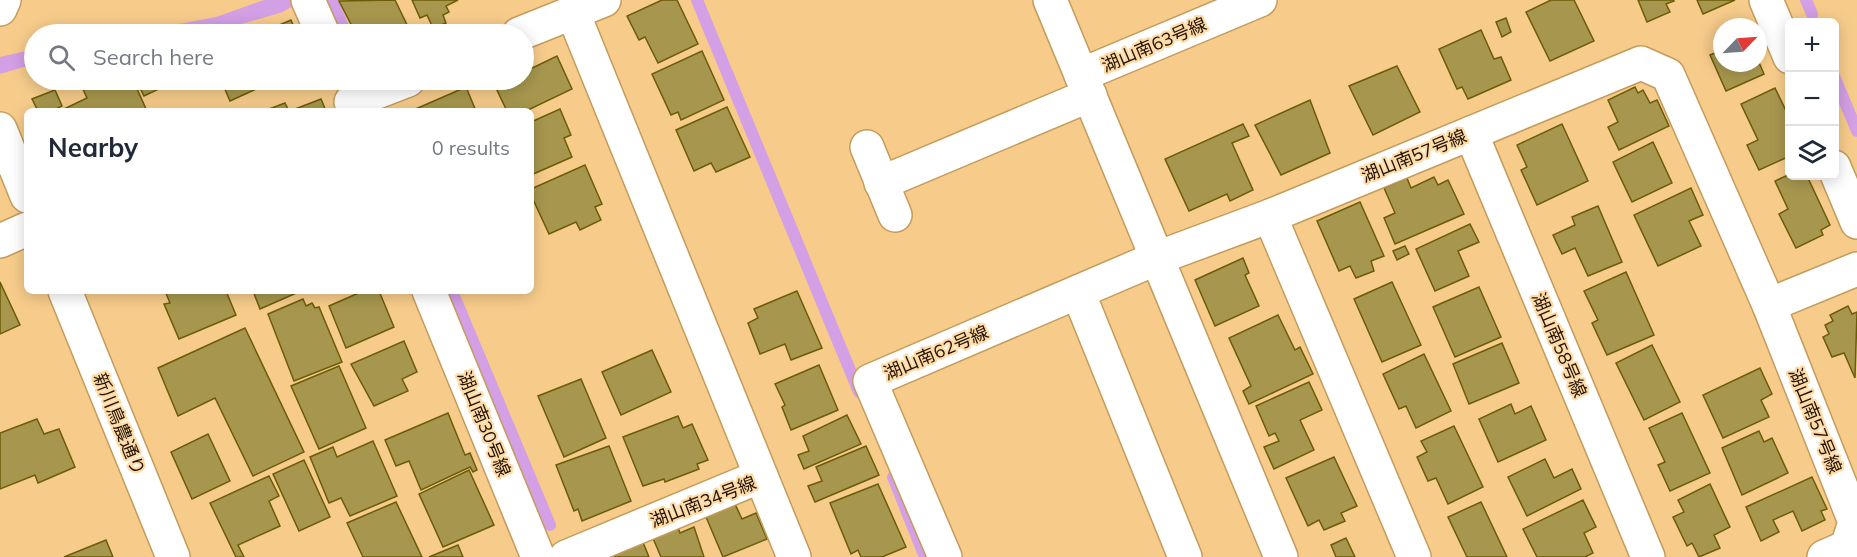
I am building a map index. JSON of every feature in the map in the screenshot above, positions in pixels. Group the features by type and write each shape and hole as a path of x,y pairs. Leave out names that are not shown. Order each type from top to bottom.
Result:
{"street":[{"path":"0,9 4,0"},
{"path":"308,0 318,24"},
{"path":"534,28 604,0"},
{"path":"1050,0 1281,557"},
{"name":"湖山南63号線","path":"881,183 1260,0"},
{"path":"1766,0 1785,45"},
{"path":"573,13 761,476"},
{"name":"湖山南57号線","path":"1157,258 1270,216 1641,63 1668,75 1769,305 1855,522 1847,547 1824,557"},
{"path":"349,98 375,90"},
{"path":"0,129 24,189"},
{"name":"湖山南58号線","path":"1471,133 1648,557"},
{"path":"867,147 895,215"},
{"path":"1839,179 1857,222"},
{"path":"1270,216 1414,557"},
{"path":"0,241 24,230"},
{"name":"湖山南62号線","path":"945,557 870,381 1157,258"},
{"path":"1769,305 1857,269"},
{"path":"1078,292 1185,557"},
{"name":"新川鳥農通り","path":"66,294 173,557"},
{"name":"湖山南30号線","path":"430,294 538,557"},
{"name":"湖山南34号線","path":"566,557 761,476 794,557"}],"shaded area":[{"path":"264,0 302,0 283,12 242,24 179,24 216,17"},
{"path":"24,51 24,67 0,74 0,57"}],"building":[{"path":"395,0 407,24 351,24 339,1"},
{"path":"412,0 458,0 446,6 449,12 443,15 446,23 431,24 427,15 420,18"},
{"path":"662,0 677,0 698,44 658,63 645,37 639,40 627,16"},
{"path":"1551,0 1574,0 1594,41 1550,61 1526,12"},
{"path":"1638,0 1674,1 1666,4 1670,12 1647,22"},
{"path":"1697,0 1735,0 1703,14"},
{"path":"1506,18 1511,32 1502,37 1496,22"},
{"path":"1481,30 1494,59 1501,57 1511,80 1468,99 1462,87 1457,89 1439,49"},
{"path":"702,51 724,100 681,120 678,112 671,115 652,74"},
{"path":"557,56 572,89 532,108 506,108 497,90 534,90 534,67"},
{"path":"1397,66 1420,112 1373,135 1349,86"},
{"path":"1718,72 1763,72 1764,74 1726,91"},
{"path":"1635,87 1638,93 1643,90 1650,103 1657,100 1669,126 1619,150 1608,127 1618,122 1608,100"},
{"path":"1775,88 1785,109 1785,158 1759,170 1747,145 1758,140 1741,104"},
{"path":"55,90 62,106 36,108 32,99"},
{"path":"83,90 138,90 146,108 66,108 87,98"},
{"path":"141,90 157,90 144,96"},
{"path":"225,90 254,90 230,101"},
{"path":"459,90 467,90 475,108 418,108"},
{"path":"321,99 325,108 298,108"},
{"path":"1310,100 1330,153 1281,175 1255,125"},
{"path":"285,103 288,108 272,108"},
{"path":"727,107 750,157 716,172 711,163 694,171 676,130"},
{"path":"560,109 571,135 564,138 572,157 534,174 534,121"},
{"path":"1243,124 1249,136 1232,143 1253,190 1230,201 1227,194 1189,211 1165,159"},
{"path":"1562,124 1588,181 1537,205 1521,170 1527,167 1517,145"},
{"path":"1653,142 1672,183 1632,202 1613,162"},
{"path":"585,165 602,204 595,207 601,220 580,230 576,222 549,234 534,202 534,188"},
{"path":"1785,176 1785,180 1809,180 1830,225 1821,230 1823,235 1796,248 1779,214 1788,209 1775,181"},
{"path":"1434,177 1438,185 1448,180 1464,214 1395,244 1384,218 1395,213 1384,188 1407,178 1411,188"},
{"path":"1691,188 1703,215 1689,221 1701,246 1658,266 1634,215"},
{"path":"1360,202 1384,256 1371,261 1374,271 1356,278 1350,266 1339,271 1317,221"},
{"path":"1598,206 1622,262 1588,276 1575,248 1562,254 1553,235 1575,225 1572,217"},
{"path":"1470,224 1479,242 1458,251 1469,276 1435,291 1416,249"},
{"path":"1405,246 1409,254 1397,260 1393,251"},
{"path":"1243,258 1249,273 1245,275 1259,306 1215,326 1195,280"},
{"path":"1626,272 1654,335 1607,355 1592,323 1598,320 1584,291"},
{"path":"0,282 20,325 0,334"},
{"path":"1392,282 1421,345 1382,362 1354,299"},
{"path":"1479,287 1501,337 1455,357 1433,307"},
{"path":"797,291 822,348 791,360 785,344 760,354 748,323 758,318 754,309"},
{"path":"166,294 227,294 236,315 179,339 164,304 170,303"},
{"path":"254,294 294,294 260,309"},
{"path":"356,294 380,294 394,327 346,348 329,306"},
{"path":"303,299 306,306 312,303 315,308 319,307 342,362 294,381 268,314"},
{"path":"1848,306 1852,314 1857,312 1855,378 1844,353 1832,357 1823,337 1829,334 1825,325 1833,321 1830,315"},
{"path":"1278,315 1295,350 1300,347 1313,374 1249,404 1243,391 1251,386 1229,338"},
{"path":"245,328 304,452 253,476 215,398 178,416 158,368"},
{"path":"404,341 417,372 402,379 408,391 374,406 351,364"},
{"path":"1502,343 1519,383 1469,404 1453,364"},
{"path":"1652,345 1680,402 1644,420 1616,363"},
{"path":"652,350 671,392 621,415 602,372"},
{"path":"1424,354 1451,411 1416,428 1406,406 1399,409 1383,374"},
{"path":"819,365 838,410 791,430 782,407 785,405 775,384"},
{"path":"339,366 366,428 319,449 291,386"},
{"path":"1760,368 1772,394 1761,400 1769,417 1723,438 1703,395"},
{"path":"581,379 606,438 564,457 538,396"},
{"path":"1309,382 1322,410 1300,420 1314,450 1274,469 1264,447 1279,441 1275,433 1269,436 1256,406"},
{"path":"1511,404 1515,414 1531,406 1546,440 1498,462 1479,419"},
{"path":"448,413 465,455 470,453 477,470 473,472 470,467 421,490 409,461 396,466 385,440"},
{"path":"1682,413 1710,473 1670,491 1658,465 1665,462 1649,428"},
{"path":"847,415 861,444 804,469 798,455 809,451 803,436"},
{"path":"678,416 683,428 692,424 708,460 697,464 699,469 665,482 664,479 643,486 623,437"},
{"path":"37,419 44,434 59,429 75,467 38,483 35,475 0,489 0,433"},
{"path":"1454,426 1483,487 1448,504 1436,478 1428,481 1417,457 1427,452 1421,441"},
{"path":"1759,431 1764,442 1772,438 1788,473 1742,495 1722,448"},
{"path":"208,434 230,481 192,499 171,452"},
{"path":"373,441 397,496 350,516 341,498 329,503 310,457 333,447 337,457"},
{"path":"609,446 631,501 582,521 578,509 574,511 556,465"},
{"path":"866,446 879,475 815,502 808,486 822,481 816,467"},
{"path":"1334,457 1357,506 1341,513 1345,521 1324,530 1319,520 1308,526 1286,478"},
{"path":"1545,459 1554,478 1572,469 1581,489 1527,516 1508,477"},
{"path":"304,460 330,517 299,531 273,474"},
{"path":"469,470 494,525 443,547 419,494"},
{"path":"269,476 279,496 269,501 280,526 238,545 244,557 236,557 210,503"},
{"path":"1812,477 1827,509 1821,511 1825,520 1802,531 1793,511 1773,520 1779,532 1761,541 1746,507"},
{"path":"878,484 906,547 882,557 861,557 858,550 851,554 830,503"},
{"path":"1710,484 1730,527 1714,535 1720,548 1699,557 1692,543 1687,546 1673,517 1684,512 1678,500"},
{"path":"1583,500 1596,527 1584,533 1593,553 1585,557 1537,557 1523,529"},
{"path":"396,502 422,557 363,557 347,523"},
{"path":"1481,502 1507,557 1467,557 1448,517"},
{"path":"735,504 742,519 756,513 767,539 723,557 706,517"},
{"path":"677,525 680,533 694,527 704,557 661,557 652,536"},
{"path":"1346,538 1355,557 1336,557 1331,545"},
{"path":"106,540 113,557 64,557"},
{"path":"642,540 649,557 600,557"},
{"path":"458,545 463,557 429,557"}],"waterway":[{"path":"332,0 342,24"},
{"path":"697,0 859,392"},
{"path":"1806,0 1812,14"},
{"path":"1839,88 1857,131"},
{"path":"453,294 550,525"},
{"path":"893,477 925,557"}]}
